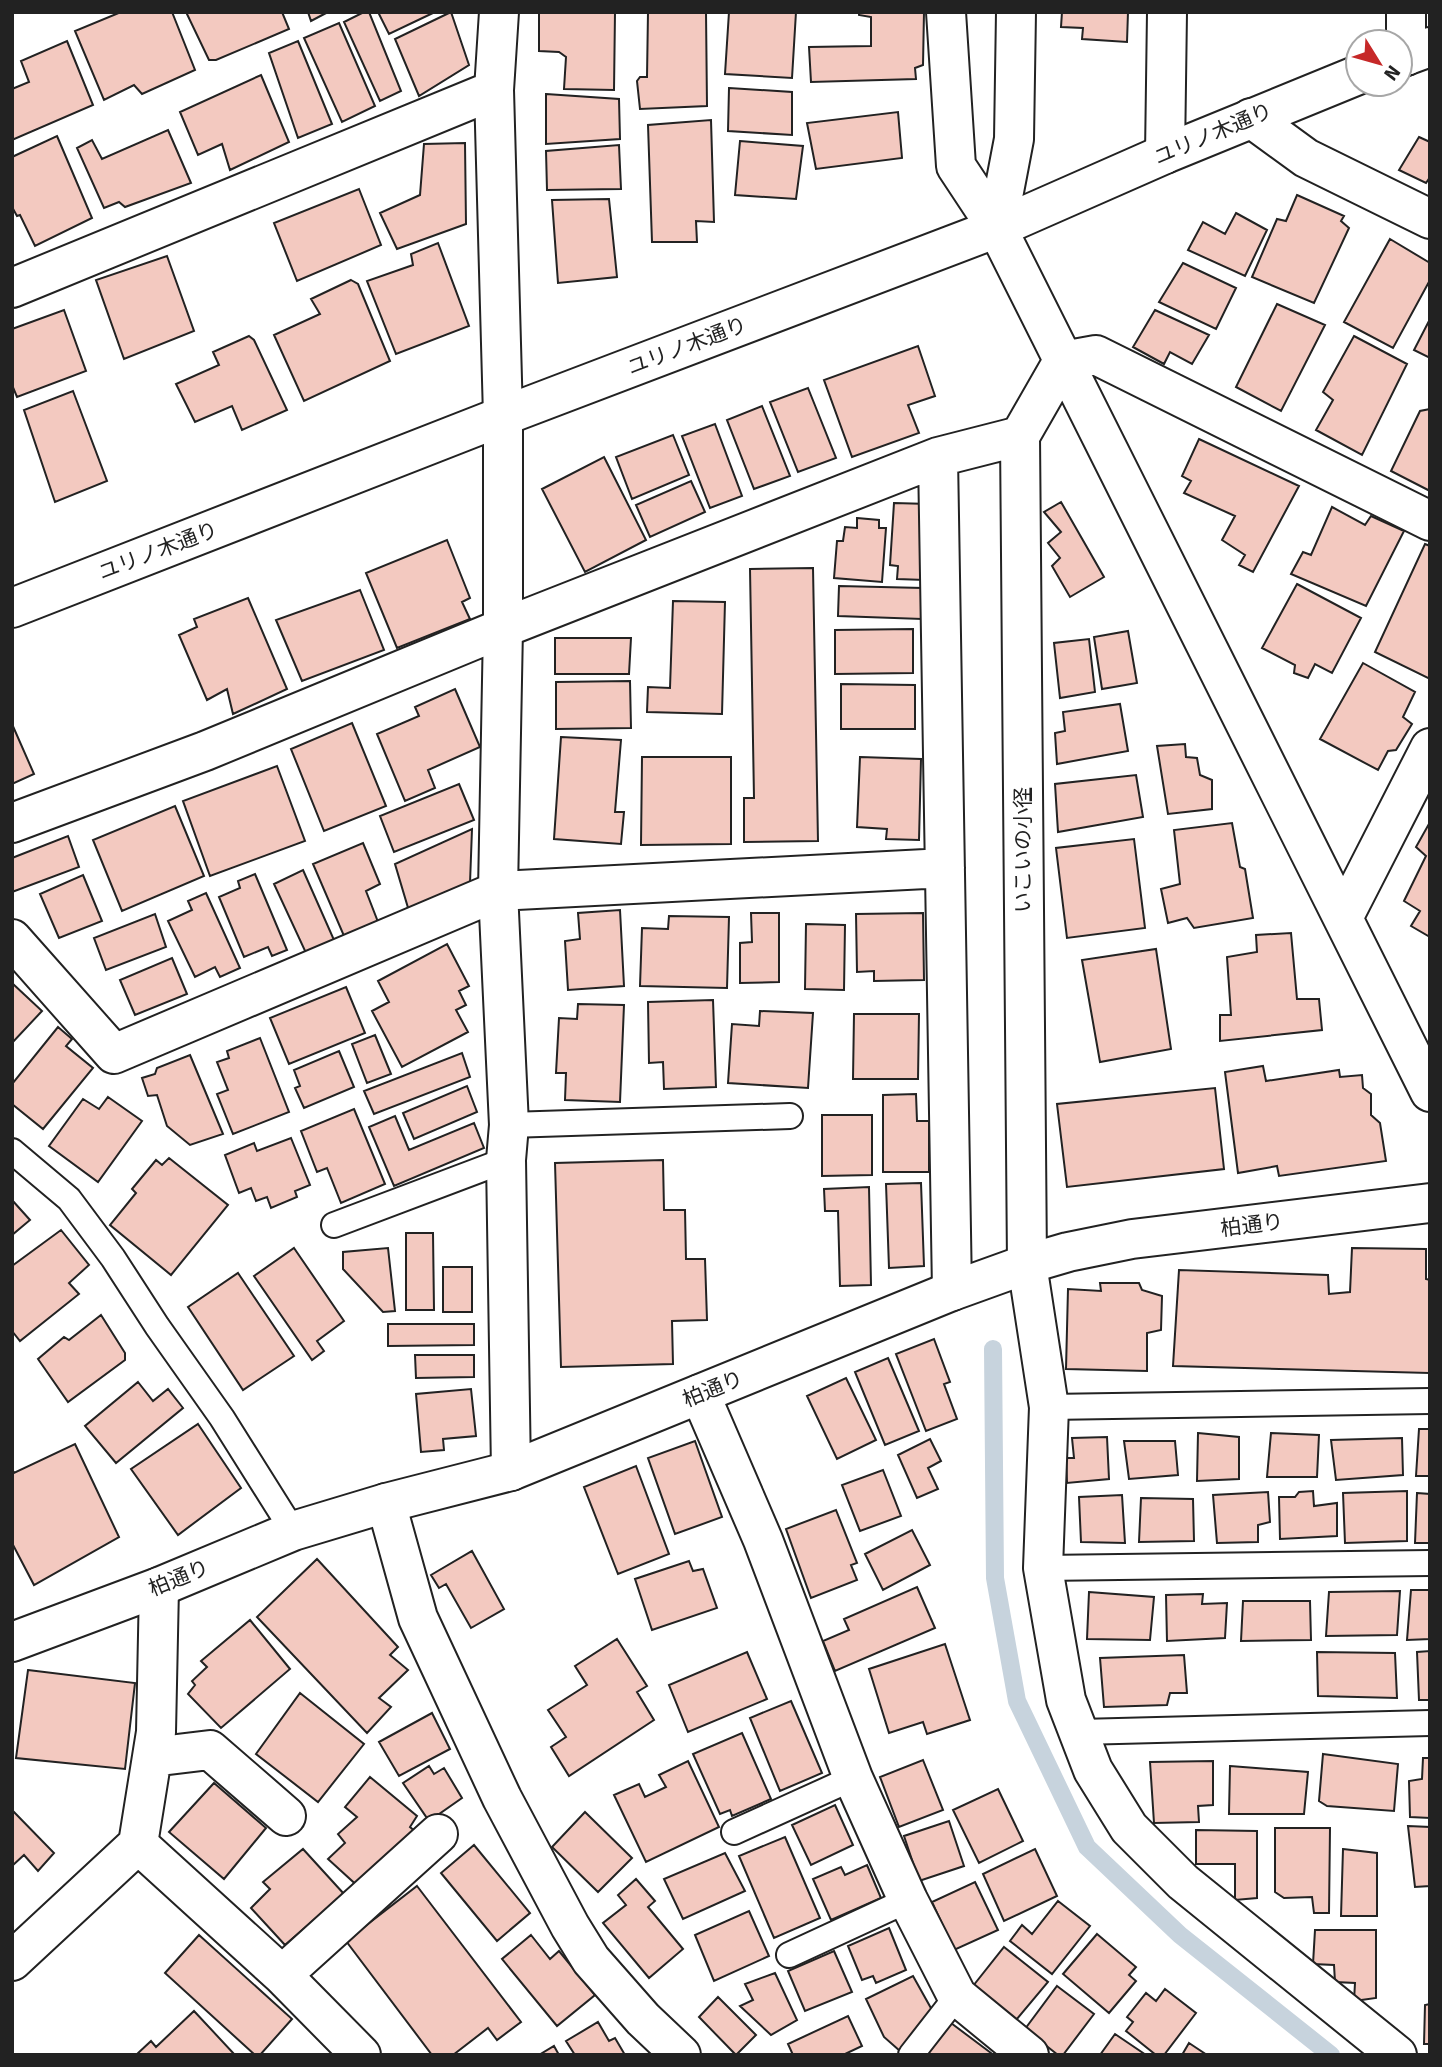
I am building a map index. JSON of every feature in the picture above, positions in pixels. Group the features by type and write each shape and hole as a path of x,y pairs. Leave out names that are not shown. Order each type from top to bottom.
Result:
{"street":[{"path":"499,12 494,90 503,416 503,628 498,891 507,1143 511,1471"},
{"path":"946,12 956,166 997,229 1430,1092"},
{"path":"997,229 1014,139 1016,12"},
{"path":"1165,154 1167,12"},
{"name":"ユリノ木通り","path":"12,608 503,416 997,229 1165,154 1344,81"},
{"path":"12,288 494,90"},
{"path":"1251,118 1306,158 1430,219"},
{"path":"12,822 205,751 503,628 937,457 1020,436 1063,361 1096,355 1430,521"},
{"name":"いこいの小径","path":"1020,436 1027,1264 1049,1406 1043,1568 1066,1700 1093,1770 1129,1828 1183,1882 1398,2055"},
{"path":"937,457 952,1291"},
{"path":"1343,918 1430,748"},
{"path":"12,939 114,1055 498,891 945,868"},
{"name":"柏通り","path":"12,1642 159,1587 293,1531 386,1503 511,1471 952,1291 1027,1264 1068,1252 1132,1239 1430,1203"},
{"path":"699,1394 763,1540 853,1778 908,1900 957,1996 1029,2055"},
{"path":"386,1503 418,1618 502,1798 564,1915 591,1960 643,2020 681,2055"},
{"path":"12,1961 138,1844 156,1732 159,1587"},
{"path":"152,1757 210,1750 286,1816"},
{"path":"282,1975 438,1835"},
{"path":"138,1844 282,1975 361,2055"}],"lane":[{"path":"334,1225 507,1143 790,1116"},
{"path":"12,1151 69,1199 113,1258 222,1418 293,1531"},
{"path":"1049,1406 1430,1401"},
{"path":"1043,1568 1430,1563"},
{"path":"1080,1732 1430,1723"},
{"path":"734,1832 853,1778"},
{"path":"789,1955 908,1900"},
{"path":"911,2055 957,1996"}],"building":[{"path":"121,12 172,12 195,70 142,94 134,85 104,100 75,31"},
{"path":"186,12 282,12 289,29 216,60 209,60"},
{"path":"308,12 328,12 311,21"},
{"path":"369,12 401,91 380,101 344,22"},
{"path":"378,12 435,12 389,34"},
{"path":"451,12 469,65 419,96 395,39"},
{"path":"539,12 615,12 614,90 564,89 566,57 559,52 539,51"},
{"path":"648,12 706,12 707,106 640,109 637,81 640,77 647,77"},
{"path":"729,12 796,12 792,78 725,74"},
{"path":"859,12 924,12 923,65 915,68 916,79 811,82 809,47 871,46 871,17 859,15"},
{"path":"1062,12 1128,12 1127,42 1082,39 1083,28 1061,27"},
{"path":"339,23 375,106 342,122 304,38"},
{"path":"67,41 93,105 12,140 12,89 29,82 21,61"},
{"path":"298,41 332,124 298,138 269,53"},
{"path":"261,75 289,142 230,170 222,144 198,155 180,112"},
{"path":"729,88 792,92 792,135 728,131"},
{"path":"546,94 619,99 620,139 546,144"},
{"path":"898,112 902,158 816,169 807,123"},
{"path":"711,120 714,222 696,221 697,242 652,242 648,125"},
{"path":"168,130 191,183 125,207 119,202 104,208 77,148 92,140 102,159"},
{"path":"57,136 92,218 35,246 20,215 17,216 12,207 12,157"},
{"path":"1419,137 1430,142 1430,177 1426,183 1399,170"},
{"path":"740,141 803,146 796,199 735,195"},
{"path":"465,143 466,224 397,249 380,213 420,195 424,144"},
{"path":"619,145 621,189 547,190 546,151"},
{"path":"359,189 381,245 297,281 274,223"},
{"path":"1297,195 1344,216 1341,221 1349,228 1314,303 1252,277 1277,219 1286,221"},
{"path":"609,199 617,277 558,283 552,200"},
{"path":"1236,213 1267,230 1245,276 1188,250 1203,222 1225,234"},
{"path":"1390,239 1430,263 1430,280 1393,348 1344,322"},
{"path":"438,243 469,326 396,354 367,281 413,265 411,254"},
{"path":"167,256 194,331 124,359 96,280"},
{"path":"1183,263 1236,288 1216,329 1159,302"},
{"path":"351,280 358,284 390,361 304,401 274,335 320,314 311,299"},
{"path":"1277,304 1325,325 1281,411 1236,387"},
{"path":"64,310 86,371 17,397 12,385 12,329"},
{"path":"1155,310 1209,335 1192,364 1170,352 1164,364 1133,347"},
{"path":"1430,319 1430,358 1414,350"},
{"path":"249,336 254,340 287,410 242,430 232,406 195,422 176,384 219,365 213,352"},
{"path":"1354,336 1407,364 1362,455 1316,430 1333,400 1323,392"},
{"path":"918,346 935,396 908,405 919,433 852,457 824,380"},
{"path":"808,388 836,458 798,472 770,402"},
{"path":"73,391 107,481 55,502 24,410"},
{"path":"762,406 790,476 754,489 727,420"},
{"path":"1430,409 1430,491 1391,471 1420,411"},
{"path":"715,424 742,496 710,508 682,436"},
{"path":"673,435 689,475 632,499 616,457"},
{"path":"1199,439 1299,486 1253,572 1239,565 1245,555 1222,540 1235,516 1184,493 1191,481 1182,476"},
{"path":"604,457 646,540 585,572 542,489"},
{"path":"691,481 705,512 650,537 636,505"},
{"path":"1061,502 1104,577 1070,597 1052,566 1060,558 1048,543 1061,532 1044,512"},
{"path":"894,503 929,504 925,580 897,579 898,566 890,565"},
{"path":"1332,507 1365,525 1371,516 1404,531 1366,606 1291,574 1303,552 1311,555"},
{"path":"857,518 879,520 879,528 886,528 882,582 834,578 837,541 843,541 845,527 857,528"},
{"path":"447,540 470,598 462,602 470,619 397,648 366,573"},
{"path":"1425,544 1430,546 1430,679 1375,652"},
{"path":"813,568 818,841 744,842 744,798 754,798 750,569"},
{"path":"1297,584 1361,618 1332,673 1315,664 1308,678 1294,673 1295,665 1262,648"},
{"path":"839,586 923,588 922,619 838,616"},
{"path":"360,590 384,650 302,681 276,620"},
{"path":"248,598 287,689 233,714 227,689 207,700 179,635 197,627 194,619"},
{"path":"673,601 725,602 722,714 647,712 648,687 670,688"},
{"path":"913,629 913,673 835,674 835,630"},
{"path":"1128,631 1137,683 1102,689 1094,637"},
{"path":"555,638 631,638 629,674 555,674"},
{"path":"1089,639 1095,692 1060,698 1054,643"},
{"path":"1363,663 1415,692 1403,717 1412,724 1396,750 1388,751 1378,770 1320,739"},
{"path":"630,681 631,728 556,729 556,682"},
{"path":"841,684 915,685 915,729 841,729"},
{"path":"455,689 480,747 428,770 435,788 405,801 377,734 419,716 415,707"},
{"path":"1120,704 1128,751 1057,764 1055,733 1065,731 1063,712"},
{"path":"352,723 386,806 324,831 291,749"},
{"path":"12,724 34,774 12,784"},
{"path":"561,737 621,740 615,812 624,812 621,844 554,839"},
{"path":"1185,744 1186,757 1197,758 1200,775 1212,780 1212,809 1168,814 1157,746"},
{"path":"642,757 731,757 731,844 641,845"},
{"path":"860,757 921,759 919,840 886,839 887,829 857,827"},
{"path":"277,766 305,841 210,876 183,801"},
{"path":"1136,775 1143,817 1058,832 1055,784"},
{"path":"459,784 474,820 394,852 380,816"},
{"path":"175,806 204,876 122,911 93,840"},
{"path":"1430,822 1430,937 1411,926 1420,911 1404,901 1426,856 1416,847"},
{"path":"1232,823 1240,867 1245,869 1253,918 1194,928 1187,918 1168,923 1161,889 1180,884 1174,830"},
{"path":"472,829 470,883 409,911 395,864"},
{"path":"68,836 79,867 12,892 12,858"},
{"path":"1134,839 1145,928 1067,938 1056,848"},
{"path":"363,843 380,884 366,891 378,922 344,936 313,864"},
{"path":"303,870 334,940 306,953 274,884"},
{"path":"255,874 287,950 272,956 268,947 244,957 219,897 240,888 238,881"},
{"path":"83,875 102,921 59,938 40,894"},
{"path":"206,893 240,968 220,977 215,967 195,977 168,921 192,910 188,901"},
{"path":"620,910 624,986 568,990 565,941 580,939 578,913"},
{"path":"751,913 779,913 779,982 740,983 740,943 752,942"},
{"path":"923,913 924,980 874,981 874,971 857,972 856,914"},
{"path":"155,914 166,947 106,970 94,938"},
{"path":"669,916 729,917 727,988 640,986 642,928 668,929"},
{"path":"806,924 845,925 844,990 805,989"},
{"path":"1291,933 1297,999 1319,999 1322,1030 1220,1041 1220,1015 1231,1015 1227,957 1257,952 1256,935"},
{"path":"447,944 469,986 459,991 466,1005 456,1010 468,1032 402,1067 372,1011 389,1002 378,981"},
{"path":"1156,949 1171,1049 1100,1062 1082,960"},
{"path":"172,958 187,994 135,1015 120,980"},
{"path":"12,983 42,1011 12,1043"},
{"path":"346,987 365,1033 289,1064 270,1018"},
{"path":"713,1000 716,1087 664,1089 663,1062 649,1063 648,1002"},
{"path":"578,1004 624,1005 620,1102 565,1100 566,1073 556,1073 559,1018 577,1019"},
{"path":"760,1011 813,1013 808,1088 728,1083 732,1024 759,1026"},
{"path":"854,1014 919,1014 918,1079 853,1079"},
{"path":"58,1027 72,1039 66,1046 93,1068 43,1129 12,1104 12,1084"},
{"path":"375,1035 391,1074 367,1083 352,1044"},
{"path":"260,1038 289,1112 233,1134 217,1094 228,1090 217,1062 229,1058 227,1051"},
{"path":"339,1051 354,1087 304,1108 295,1088 300,1086 294,1070"},
{"path":"462,1053 470,1077 374,1114 364,1091"},
{"path":"190,1055 223,1134 190,1145 167,1126 157,1095 148,1096 142,1078 155,1074 157,1068"},
{"path":"1263,1066 1266,1081 1339,1070 1340,1077 1362,1075 1363,1088 1371,1094 1371,1115 1380,1123 1386,1161 1279,1176 1277,1166 1238,1173 1225,1072"},
{"path":"467,1086 477,1112 414,1139 403,1113"},
{"path":"1215,1088 1224,1169 1067,1187 1057,1104"},
{"path":"916,1094 917,1121 929,1121 929,1172 883,1172 883,1095"},
{"path":"108,1097 142,1121 98,1182 49,1146 83,1099 99,1109"},
{"path":"354,1109 385,1184 341,1203 327,1168 317,1172 301,1131"},
{"path":"822,1115 872,1115 872,1175 822,1176"},
{"path":"395,1116 409,1150 474,1123 484,1148 394,1186 369,1127"},
{"path":"291,1138 310,1185 295,1191 297,1197 271,1208 267,1197 256,1201 251,1188 239,1193 225,1155 254,1143 257,1151"},
{"path":"169,1158 228,1205 171,1275 110,1225 136,1193 132,1189 156,1160 162,1165"},
{"path":"663,1160 664,1210 685,1210 686,1259 705,1259 707,1320 672,1321 673,1364 561,1367 555,1163"},
{"path":"921,1183 924,1266 889,1268 886,1184"},
{"path":"869,1187 871,1285 840,1286 838,1211 825,1211 824,1189"},
{"path":"12,1200 30,1220 12,1235"},
{"path":"61,1230 89,1265 69,1283 79,1294 20,1341 12,1331 12,1266"},
{"path":"406,1233 433,1233 434,1310 406,1310"},
{"path":"294,1248 344,1321 317,1341 324,1351 312,1360 254,1276"},
{"path":"388,1248 395,1311 383,1312 343,1269 343,1252"},
{"path":"1352,1248 1426,1249 1426,1279 1430,1280 1429,1373 1173,1366 1179,1270 1328,1275 1329,1294 1350,1292"},
{"path":"443,1267 472,1267 472,1312 443,1312"},
{"path":"238,1273 294,1356 243,1390 188,1307"},
{"path":"1100,1283 1139,1283 1142,1290 1162,1296 1161,1330 1147,1333 1147,1371 1066,1369 1068,1289 1101,1291"},
{"path":"101,1315 125,1353 125,1360 68,1402 38,1359 64,1337 69,1340"},
{"path":"388,1324 474,1324 474,1345 388,1346"},
{"path":"934,1339 950,1382 944,1384 957,1419 926,1431 896,1354"},
{"path":"415,1355 474,1355 474,1377 416,1378"},
{"path":"888,1358 919,1431 885,1445 855,1372"},
{"path":"846,1378 876,1440 837,1459 807,1396"},
{"path":"138,1382 153,1401 168,1389 183,1408 116,1463 85,1426"},
{"path":"471,1389 476,1436 443,1439 444,1450 421,1452 416,1394"},
{"path":"198,1424 241,1488 178,1535 131,1469"},
{"path":"1419,1429 1430,1429 1430,1476 1416,1476"},
{"path":"1198,1433 1239,1437 1239,1479 1197,1481"},
{"path":"1271,1433 1319,1435 1317,1477 1267,1477"},
{"path":"1107,1437 1109,1479 1067,1483 1066,1458 1074,1458 1072,1438"},
{"path":"1402,1438 1403,1475 1336,1480 1331,1440"},
{"path":"930,1439 941,1461 928,1468 938,1489 917,1498 898,1455"},
{"path":"695,1441 722,1517 675,1534 648,1458"},
{"path":"1124,1441 1175,1441 1178,1475 1129,1479"},
{"path":"75,1444 119,1537 34,1585 12,1543 12,1469 14,1473"},
{"path":"636,1466 669,1554 618,1574 584,1487"},
{"path":"883,1470 901,1516 860,1531 842,1485"},
{"path":"1313,1491 1314,1506 1337,1503 1337,1536 1280,1539 1279,1497 1295,1497 1299,1492"},
{"path":"1407,1491 1407,1541 1345,1543 1343,1493"},
{"path":"1268,1492 1270,1522 1258,1525 1258,1542 1217,1543 1213,1495"},
{"path":"1417,1493 1430,1494 1430,1543 1415,1543"},
{"path":"1122,1495 1125,1543 1081,1542 1079,1497"},
{"path":"1141,1498 1193,1499 1194,1541 1139,1542"},
{"path":"836,1510 857,1563 851,1565 857,1580 811,1598 786,1529"},
{"path":"912,1530 930,1565 883,1590 865,1554"},
{"path":"472,1551 504,1609 471,1628 446,1584 439,1588 431,1575"},
{"path":"317,1559 398,1647 390,1655 408,1670 379,1698 391,1707 367,1733 257,1617"},
{"path":"689,1561 693,1571 703,1569 717,1608 652,1630 635,1579"},
{"path":"917,1587 935,1628 835,1671 823,1641 849,1630 844,1619"},
{"path":"1411,1590 1430,1590 1430,1639 1407,1640"},
{"path":"1400,1591 1397,1635 1326,1636 1329,1592"},
{"path":"1089,1592 1154,1597 1150,1640 1087,1639"},
{"path":"1203,1594 1202,1604 1227,1603 1225,1638 1167,1641 1166,1595"},
{"path":"1243,1601 1310,1601 1311,1640 1241,1641"},
{"path":"250,1620 290,1669 221,1728 188,1694 195,1685 192,1681 207,1667 201,1661"},
{"path":"617,1639 647,1686 637,1692 654,1720 569,1776 551,1747 566,1737 548,1710 587,1685 575,1666"},
{"path":"945,1644 970,1720 927,1734 923,1722 889,1733 869,1669"},
{"path":"1430,1651 1430,1700 1419,1700 1417,1652"},
{"path":"747,1652 767,1699 688,1732 669,1685"},
{"path":"1317,1652 1395,1653 1397,1698 1318,1696"},
{"path":"1184,1655 1187,1693 1170,1693 1167,1705 1104,1707 1100,1658"},
{"path":"28,1670 135,1683 125,1769 16,1758"},
{"path":"300,1693 364,1744 318,1802 256,1754"},
{"path":"791,1701 822,1773 780,1791 750,1718"},
{"path":"432,1713 450,1749 399,1776 379,1742"},
{"path":"742,1733 771,1799 732,1816 730,1810 720,1814 693,1754"},
{"path":"1323,1754 1398,1764 1394,1811 1327,1806 1319,1801"},
{"path":"1423,1758 1430,1758 1430,1818 1410,1817 1409,1781 1422,1779"},
{"path":"923,1760 943,1810 899,1827 880,1777"},
{"path":"688,1761 719,1827 646,1862 614,1795 639,1784 645,1797 666,1787 659,1775"},
{"path":"1213,1761 1213,1805 1198,1806 1199,1822 1154,1823 1150,1762"},
{"path":"429,1766 434,1774 444,1768 462,1798 429,1821 403,1783"},
{"path":"1230,1766 1308,1772 1304,1814 1229,1814"},
{"path":"370,1777 417,1816 410,1827 417,1833 361,1889 328,1859 345,1843 338,1834 357,1817 345,1807"},
{"path":"214,1783 266,1828 224,1879 169,1832"},
{"path":"998,1789 1023,1841 979,1863 953,1810"},
{"path":"835,1805 853,1845 811,1865 792,1825"},
{"path":"12,1810 54,1853 38,1871 24,1855 12,1866"},
{"path":"585,1812 632,1858 598,1892 552,1847"},
{"path":"949,1821 964,1866 919,1881 904,1836"},
{"path":"1408,1826 1430,1827 1430,1886 1415,1887"},
{"path":"1275,1828 1330,1828 1329,1913 1314,1913 1312,1897 1284,1898 1275,1892"},
{"path":"1196,1830 1257,1831 1257,1898 1235,1900 1235,1864 1196,1864"},
{"path":"785,1837 820,1918 774,1938 739,1856"},
{"path":"474,1845 530,1913 497,1941 441,1873"},
{"path":"303,1849 344,1894 285,1945 251,1908 270,1889 263,1882"},
{"path":"1035,1849 1057,1896 1004,1921 983,1874"},
{"path":"1343,1849 1377,1853 1377,1916 1341,1916"},
{"path":"725,1853 745,1891 683,1919 664,1879"},
{"path":"867,1865 881,1898 831,1920 813,1879 841,1867 845,1875"},
{"path":"636,1879 655,1901 648,1907 683,1949 649,1978 603,1923 626,1905 618,1895"},
{"path":"975,1882 998,1930 954,1950 932,1902"},
{"path":"417,1886 521,2022 497,2040 488,2028 453,2055 432,2055 346,1941"},
{"path":"1058,1901 1090,1926 1052,1974 1010,1941 1022,1925 1032,1934"},
{"path":"749,1911 769,1956 714,1981 695,1935"},
{"path":"889,1928 906,1970 876,1983 873,1976 862,1980 848,1946"},
{"path":"1315,1930 1376,1930 1376,1998 1354,2001 1355,1983 1335,1982 1334,1965 1313,1964"},
{"path":"1097,1934 1136,1967 1129,1975 1136,1981 1109,2013 1063,1974"},
{"path":"199,1935 292,2019 260,2055 255,2055 165,1973"},
{"path":"531,1935 550,1959 559,1951 595,1995 557,2026 502,1959"},
{"path":"1004,1947 1048,1982 1016,2020 973,1986"},
{"path":"834,1951 852,1992 805,2011 788,1971"},
{"path":"775,1973 797,2020 771,2035 740,2006 753,2000 745,1984"},
{"path":"913,1976 932,2010 900,2051 884,2037 866,1999"},
{"path":"1057,1986 1094,2014 1063,2055 1058,2055 1025,2029"},
{"path":"1165,1989 1196,2013 1164,2055 1156,2055 1126,2031 1133,2022 1127,2017 1146,1993 1156,2001"},
{"path":"718,1997 756,2035 736,2055 699,2017"},
{"path":"1430,2004 1430,2044 1424,2044 1425,2005"},
{"path":"194,2011 235,2055 136,2055 151,2041 156,2047"},
{"path":"848,2016 862,2046 843,2055 793,2055 788,2044"},
{"path":"598,2022 609,2041 615,2038 625,2055 575,2055 566,2041"},
{"path":"951,2023 991,2053 990,2055 927,2055"},
{"path":"1115,2034 1146,2055 1100,2055"},
{"path":"1189,2043 1207,2055 1182,2055"},
{"path":"554,2046 559,2055 539,2055"}],"waterway":[{"path":"993,1349 995,1578 1017,1701 1087,1847 1180,1935 1331,2055"}]}
